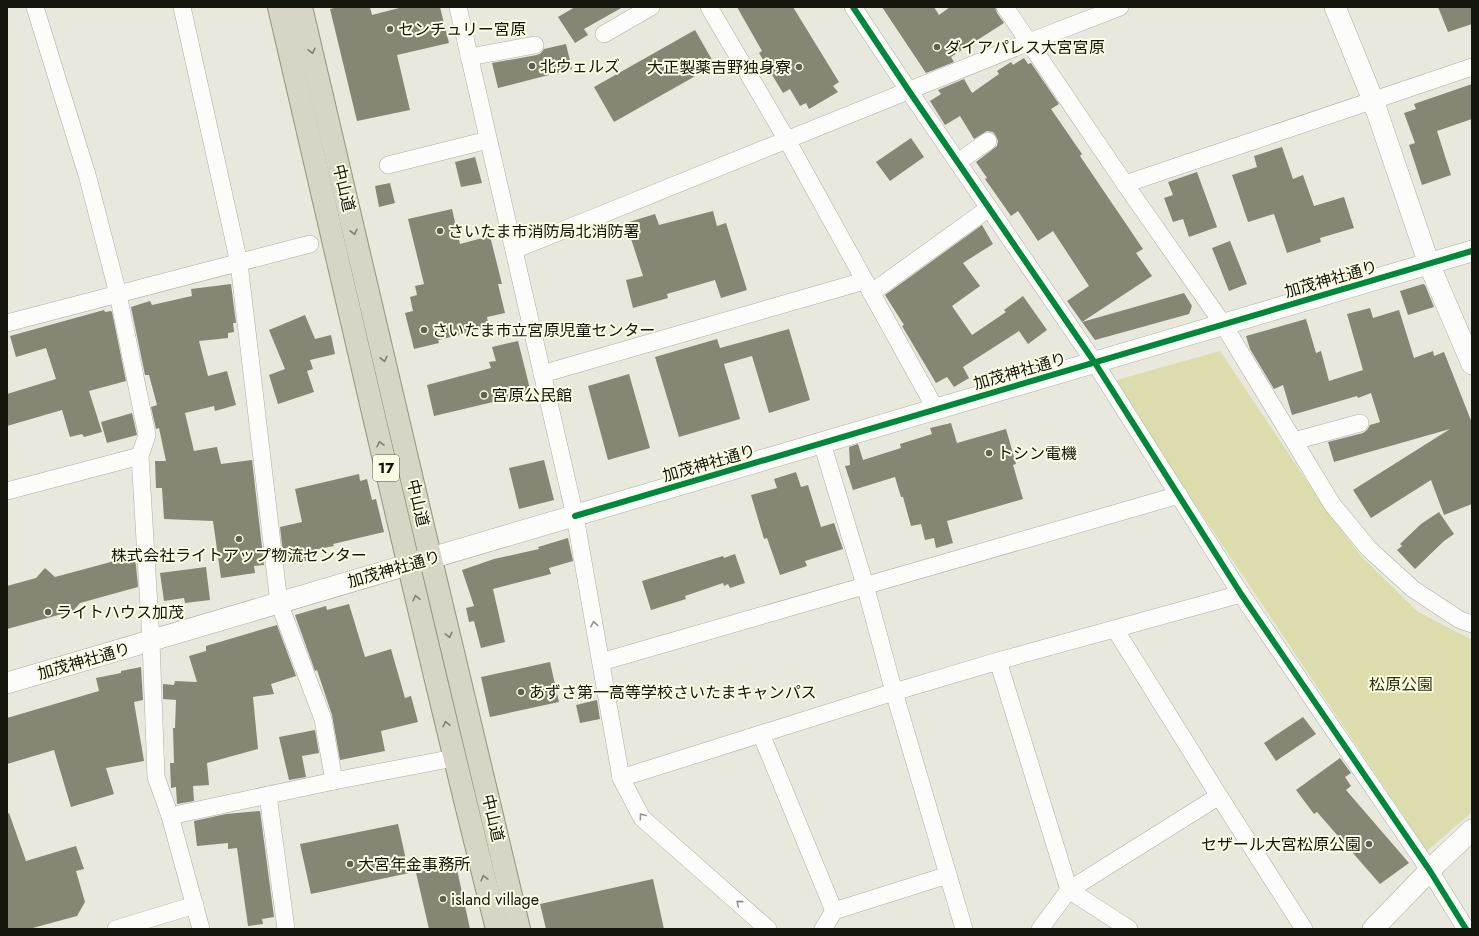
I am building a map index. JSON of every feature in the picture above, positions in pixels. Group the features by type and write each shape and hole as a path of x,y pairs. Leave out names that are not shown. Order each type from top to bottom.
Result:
{"highway":[{"name":"中山道","path":"278,7 408,565 497,929"},
{"name":"中山道","path":"301,7 430,558 519,929"}],"street":[{"path":"36,7 88,178 118,294 147,435 140,456 151,641 156,777 170,816 201,929"},
{"path":"182,7 239,263 279,603 323,719 334,781"},
{"path":"458,7 575,516 622,778 642,818 768,929"},
{"path":"604,34 651,7"},
{"path":"709,7 787,140 935,408"},
{"path":"853,7 1095,363 1241,594 1430,871 1466,929"},
{"path":"1005,7 1222,324 1332,504 1369,549 1413,589 1460,620 1472,624"},
{"path":"514,250 1029,42 1120,7"},
{"path":"1335,7 1373,100 1429,264 1472,364"},
{"path":"469,57 535,45"},
{"path":"1125,184 1472,67"},
{"path":"388,165 488,140"},
{"path":"958,162 988,141"},
{"path":"542,374 867,287 989,208"},
{"path":"7,323 310,244"},
{"name":"加茂神社通り","path":"7,683 822,443 935,408 1095,363 1222,324 1472,251"},
{"path":"1294,441 1360,423"},
{"path":"822,443 865,585 894,692 964,929"},
{"path":"7,491 140,456"},
{"path":"601,662 1179,494"},
{"path":"622,778 894,692 998,661 1241,594"},
{"path":"1116,629 1219,796 1304,929"},
{"path":"998,661 1069,890 1129,929"},
{"path":"761,734 834,911"},
{"path":"170,816 334,781 454,758"},
{"path":"268,795 286,929"},
{"path":"1040,929 1069,890 1219,796"},
{"path":"1373,929 1438,862 1472,830"},
{"path":"823,929 834,911 948,875"},
{"path":"116,929 195,905"}],"green space":[{"name":"松原公園","path":"1220,351 1324,507 1362,557 1418,612 1472,640 1472,812 1427,851 1113,381"}],"building":[{"name":"センチュリー宮原","path":"338,7 370,7 372,15 403,7 440,7 449,43 397,55 410,110 357,121 330,9"},
{"path":"575,7 623,7 584,29 588,35 575,43 558,17"},
{"name":"大正製薬吉野独身寮","path":"737,7 793,7 839,82 833,86 838,92 809,109 806,103 800,106 790,89 783,93 759,53 762,51"},
{"name":"ダイアパレス大宮宮原","path":"882,7 934,7 939,15 950,7 995,7 1004,23 951,57 954,62 926,73"},
{"path":"1438,7 1472,7 1472,24 1448,32"},
{"path":"695,30 715,65 614,122 594,87"},
{"name":"北ウェルズ","path":"566,44 572,69 498,88 492,63 537,55 544,49"},
{"path":"1024,58 1028,64 1031,63 1059,104 1051,109 1082,154 1080,156 1143,249 1136,253 1152,276 1082,322 1067,301 1089,286 1053,231 1038,241 1018,211 1011,216 985,179 987,178 976,162 997,146 998,141 996,136 993,132 987,131 974,139 960,116 945,125 930,101 941,94 938,90 964,79 972,93 999,74 997,71 1011,62 1013,65"},
{"path":"1472,84 1472,119 1437,131 1451,175 1422,185 1409,145 1415,143 1404,113 1416,109 1414,104"},
{"path":"911,138 924,157 890,181 876,162"},
{"path":"1282,147 1293,179 1303,175 1314,206 1344,197 1354,228 1320,238 1321,242 1287,253 1274,214 1248,222 1232,175 1257,167 1254,156"},
{"path":"475,157 482,183 461,187 455,162"},
{"path":"1197,172 1217,227 1189,237 1183,219 1173,222 1164,198 1173,195 1168,182"},
{"path":"390,183 395,203 379,207 375,186"},
{"path":"452,209 460,244 490,236 502,284 498,284 505,313 487,317 489,328 438,340 439,343 414,349 405,313 413,311 410,297 417,295 415,286 424,284 408,219"},
{"path":"713,211 717,226 726,223 747,290 721,298 715,280 667,294 668,298 633,308 626,280 643,276 626,223 655,214 659,225"},
{"path":"982,225 993,244 963,263 980,286 952,306 972,335 1006,312 1004,310 1023,296 1047,330 1028,344 1019,331 963,367 969,378 954,387 947,377 936,383 902,326 904,325 885,295"},
{"path":"1230,241 1247,284 1229,291 1212,248"},
{"path":"231,284 236,323 233,323 234,332 228,333 228,338 199,341 208,376 227,371 236,405 215,411 214,406 185,413 194,451 217,447 221,464 252,460 264,565 254,566 255,573 221,578 213,521 164,519 162,488 156,488 155,461 166,461 159,428 156,429 151,407 157,405 149,375 145,375 131,307 150,301 152,305 192,296 191,289"},
{"path":"1423,284 1425,285 1434,307 1408,315 1400,291"},
{"path":"1184,293 1192,306 1189,314 1095,340 1082,322"},
{"path":"1370,308 1373,318 1399,310 1414,358 1433,351 1434,356 1444,352 1472,423 1472,504 1444,515 1431,480 1371,518 1353,490 1450,429 1334,462 1328,442 1363,433 1370,425 1380,422 1371,393 1358,398 1357,396 1292,415 1283,385 1274,389 1250,349 1246,336 1306,319 1316,353 1321,351 1329,381 1363,370 1347,314"},
{"path":"104,310 105,312 112,312 126,381 89,391 102,432 84,437 82,434 70,437 62,410 7,426 7,394 56,379 46,348 16,357 10,336"},
{"path":"305,315 315,339 331,335 335,354 310,360 313,369 307,371 314,392 278,404 269,375 285,369 269,330"},
{"path":"789,329 810,400 769,413 752,356 724,364 740,419 679,437 655,357 717,339 720,348"},
{"path":"518,341 531,393 434,416 427,385 491,368 489,362 496,361 492,347"},
{"path":"629,374 650,448 608,460 588,386"},
{"path":"132,413 137,435 107,443 101,422"},
{"path":"951,423 957,443 1006,429 1016,464 1013,465 1023,499 947,521 953,543 936,548 934,538 925,540 921,524 911,526 903,497 901,497 895,477 853,490 845,466 850,465 849,447 858,444 863,460 901,448 900,444 932,434 930,428"},
{"path":"544,460 554,500 519,509 509,468"},
{"path":"796,472 801,487 808,485 821,527 834,523 843,549 805,561 807,566 780,575 767,538 764,539 751,495 777,488 774,479"},
{"path":"359,474 360,481 367,479 372,500 376,499 384,532 333,544 334,546 313,550 315,559 292,564 291,562 284,562 280,527 302,522 295,489"},
{"path":"1439,512 1454,534 1444,541 1415,569 1397,550 1402,546 1400,544 1421,524"},
{"path":"568,538 573,561 549,568 551,574 493,589 505,642 481,648 474,621 469,622 466,608 474,606 462,570 494,559 539,549 538,547"},
{"path":"735,554 745,583 730,588 728,584 724,586 723,583 685,596 686,599 651,610 642,581 723,556 724,558"},
{"path":"133,556 136,565 138,587 80,603 73,611 7,629 7,586 36,578 45,568 55,577"},
{"path":"206,567 210,600 185,603 184,598 164,601 160,573"},
{"path":"349,604 365,657 391,649 405,698 411,696 418,722 381,731 385,751 340,760 332,715 317,670 315,671 295,615 326,606 327,610"},
{"path":"277,625 296,676 271,684 274,694 253,697 258,749 207,763 209,785 193,786 194,801 177,804 176,787 171,788 170,763 174,763 173,728 175,728 176,700 163,699 163,684 174,685 175,681 197,682 189,656 206,651 206,646"},
{"path":"550,662 559,702 490,717 481,677"},
{"path":"141,667 143,700 134,702 144,761 106,768 114,794 71,807 54,750 7,764 7,718 99,691 96,678"},
{"path":"597,700 600,719 580,723 576,705"},
{"path":"1303,717 1316,734 1276,761 1264,743"},
{"path":"315,730 319,753 302,756 306,777 289,780 279,737"},
{"path":"1340,758 1351,773 1345,777 1351,786 1346,790 1409,863 1380,884 1317,812 1314,814 1296,790"},
{"path":"260,811 274,917 262,919 263,924 248,926 237,848 228,849 228,843 197,846 194,821 226,814"},
{"path":"9,813 26,861 76,846 84,869 76,871 85,902 77,916 29,929 7,929 7,814"},
{"path":"398,824 409,873 311,894 300,844"},
{"name":"island village","path":"438,859 440,868 456,865 470,929 429,929 414,864"},
{"path":"653,879 664,929 546,929 540,904"}],"cycle path":[{"path":"853,7 1095,363 1241,594 1430,871 1466,929"},
{"path":"575,516 1472,251"}],"place":[{"name":"センチュリー宮原","path":"390,29"},
{"name":"ダイアパレス大宮宮原","path":"937,47"},
{"name":"北ウェルズ","path":"532,66"},
{"name":"大正製薬吉野独身寮","path":"799,67"},
{"name":"さいたま市消防局北消防署","path":"440,231"},
{"name":"さいたま市立宮原児童センター","path":"424,330"},
{"name":"宮原公民館","path":"484,395"},
{"name":"トシン電機","path":"989,453"},
{"name":"株式会社ライトアップ物流センター","path":"239,539"},
{"name":"ライトハウス加茂","path":"48,612"},
{"name":"あずさ第一高等学校さいたまキャンパス","path":"521,692"},
{"name":"セザール大宮松原公園","path":"1369,844"},
{"name":"大宮年金事務所","path":"350,864"},
{"name":"island village","path":"443,899"}]}
